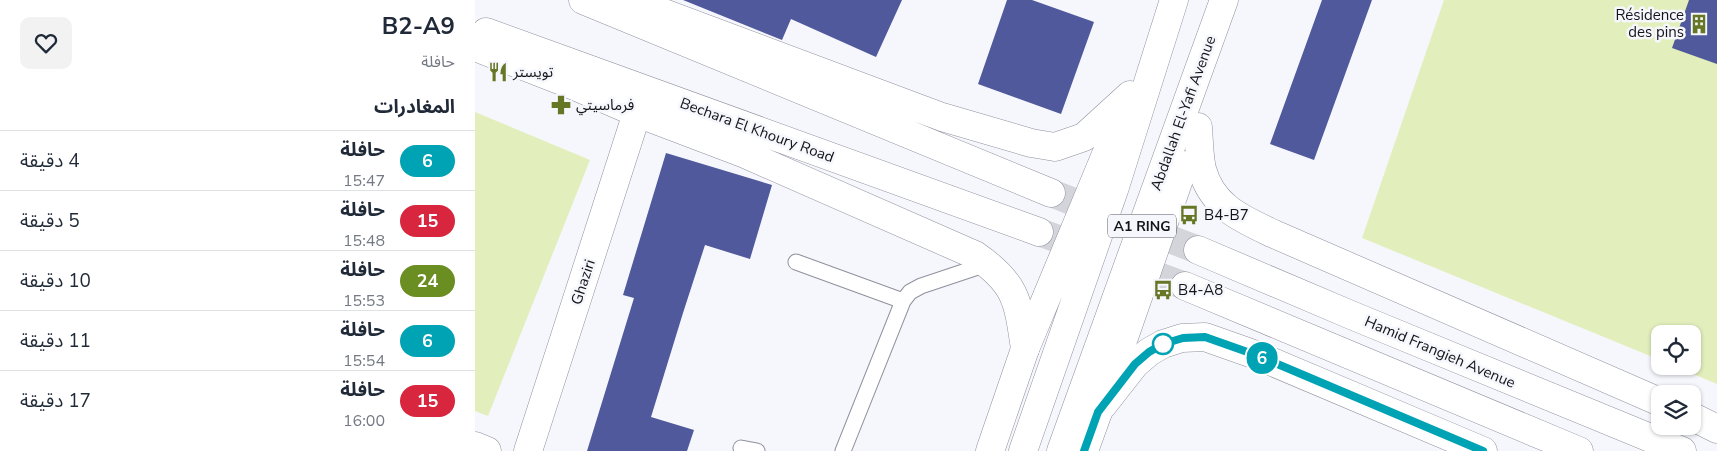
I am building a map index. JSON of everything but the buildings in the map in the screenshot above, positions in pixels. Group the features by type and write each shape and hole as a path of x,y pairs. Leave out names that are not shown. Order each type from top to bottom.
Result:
{"main road":[{"path":"583,0 1051,193"},
{"path":"629,0 677,9 942,117 1031,143 1055,147 1084,137 1131,95"},
{"path":"990,451 1025,348 1170,0"},
{"name":"A1 RING","path":"1023,451 1114,190 1174,0"},
{"name":"Abdallah El-Yafi Avenue","path":"1061,451 1223,0"},
{"path":"1084,451 1198,126 1237,0"},
{"name":"Bechara El Khoury Road","path":"475,28 1039,232"},
{"path":"475,47 572,84 637,113 781,170 975,255 1003,277 1012,292 1019,309 1025,348"},
{"name":"Ghaziri","path":"528,451 637,113"},
{"path":"1198,126 1202,169 1219,201 1234,215 1299,246 1651,398"},
{"name":"Hamid Frangieh Avenue","path":"1198,250 1360,319 1682,451"},
{"path":"1185,286 1579,451"},
{"path":"1098,412 1135,364 1149,352 1163,344 1183,338 1205,337 1256,355 1483,451"},
{"path":"1701,421 1717,429"},
{"path":"475,446 487,451"}],"lane":[{"path":"796,262 903,301"},
{"path":"843,451 903,301 910,292 921,286 987,264"},
{"path":"741,448 757,451"}],"green space":[{"path":"1444,0 1717,0 1717,384 1696,375 1701,375 1701,325 1651,325 1651,356 1362,238"},
{"path":"475,112 590,160 488,416 475,411"}],"tunnel":[{"path":"1051,193 1198,250"},
{"path":"1039,232 1185,286"}],"bus line":[{"name":"6","path":"1084,451 1098,412 1135,364 1149,352 1163,344 1183,338 1205,337 1256,355 1483,451"}],"place":[{"name":"Résidence des pins","path":"1699,24"},
{"name":"تويستر","path":"498,72"},
{"name":"فرماسيتي","path":"561,105"},
{"name":"B4-B7","path":"1189,215"},
{"name":"B4-A8","path":"1163,290"}]}
